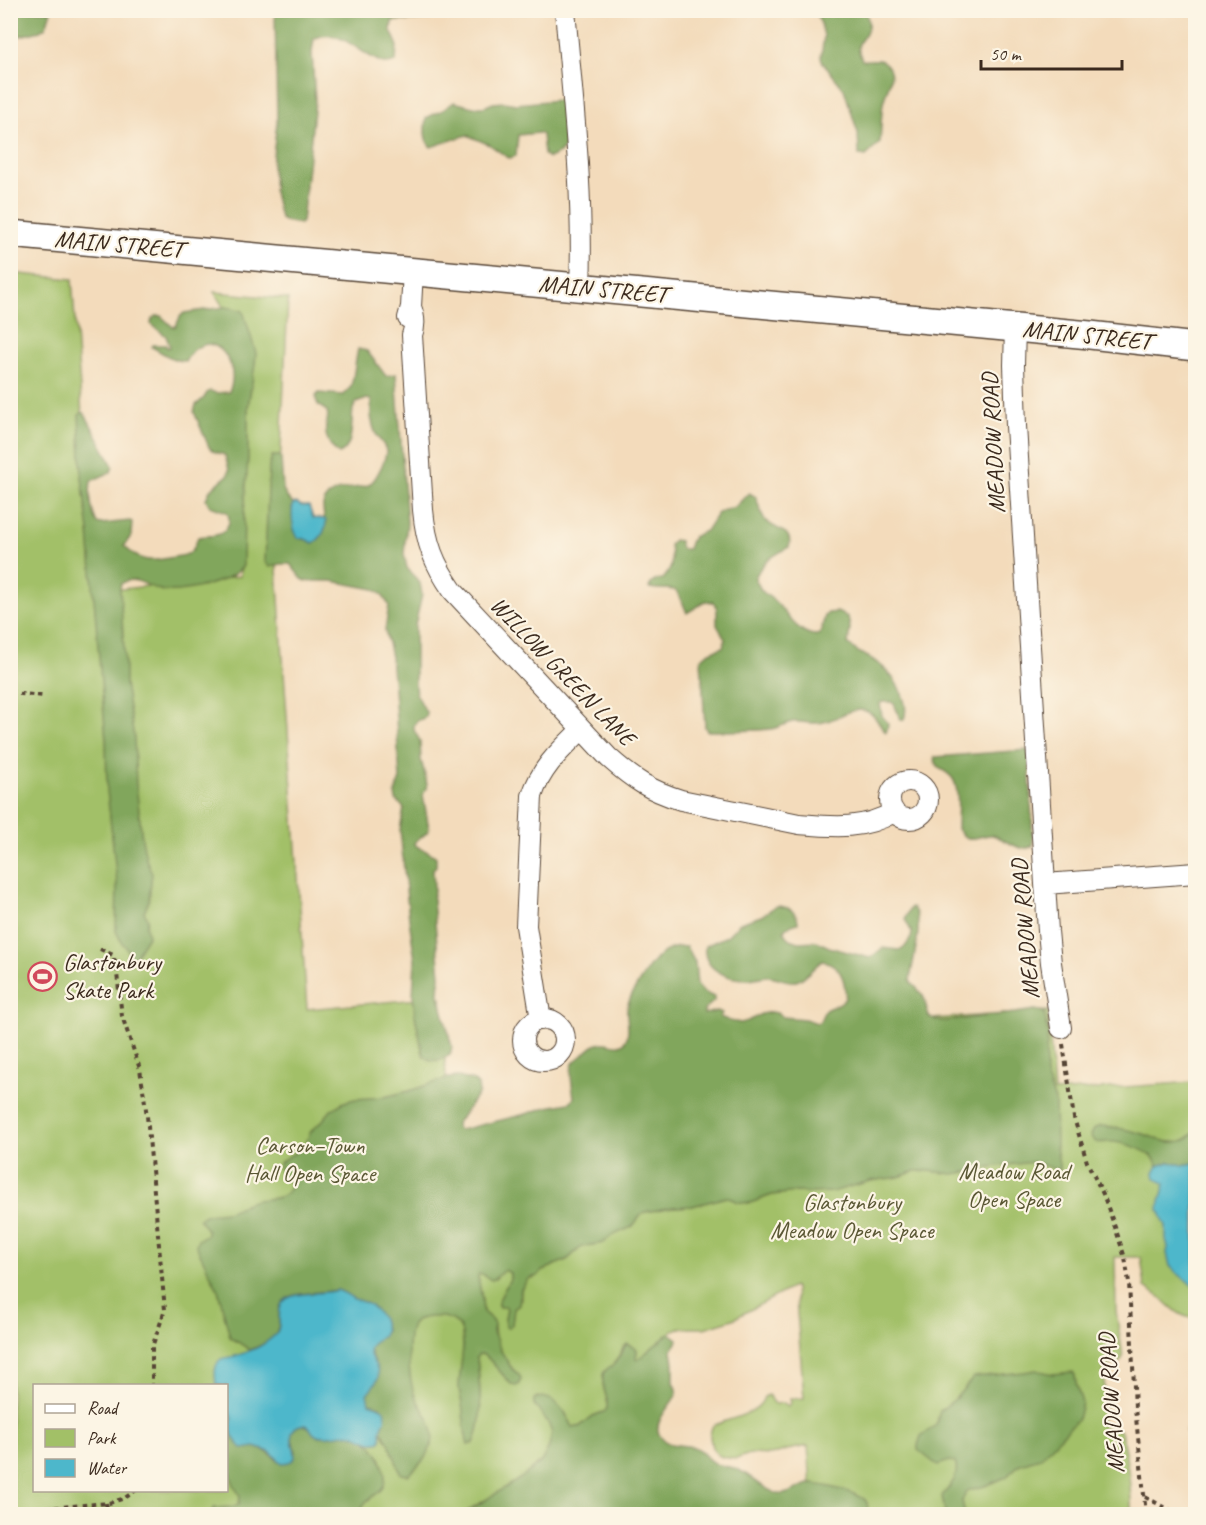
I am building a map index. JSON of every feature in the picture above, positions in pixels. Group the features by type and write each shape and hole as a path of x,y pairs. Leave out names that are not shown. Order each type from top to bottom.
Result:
{"main road":[{"name":"MAIN STREET","path":"10,234 1016,328 1196,347"}],"street":[{"path":"565,10 579,168 582,234 580,287"},
{"name":"WILLOW GREEN LANE","path":"413,271 411,307 415,328 412,335 425,528 437,567 453,591 609,758 647,788 681,800 819,826 858,826 894,812"},
{"name":"MEADOW ROAD","path":"1016,328 1014,365 1016,416 1045,884 1051,963 1061,1028"},
{"path":"541,1020 526,926 532,796 536,784 548,765 582,729"},
{"path":"1045,884 1196,873"}],"path":[{"path":"10,693 45,696"},
{"path":"100,949 113,955 116,965 122,1016 140,1069 147,1116 165,1310 152,1347 152,1384"},
{"name":"MEADOW ROAD","path":"1061,1028 1074,1118 1087,1162 1103,1194 1129,1282 1135,1408 1146,1515"},
{"path":"10,1510 106,1503 121,1500 134,1492"},
{"path":"1145,1497 1178,1515"},
{"path":"106,1503 108,1515"}],"green space":[{"path":"10,11 51,11 46,27 40,31 11,38"},
{"path":"275,11 443,11 438,16 425,20 392,21 391,31 397,44 396,62 389,64 378,61 333,36 314,39 312,52 315,101 300,224 280,218 274,192 272,165 277,122"},
{"path":"805,11 865,11 868,26 858,47 862,60 883,61 889,67 891,77 883,104 880,143 866,156 859,155 858,133 844,89 823,63 821,57 824,36 821,24 816,14"},
{"path":"558,100 562,102 565,146 560,153 549,158 544,155 542,135 539,133 518,135 516,156 510,158 490,145 467,135 431,147 428,144 425,130 426,118 454,102 473,107 484,107 493,103 516,104"},
{"path":"10,273 72,279 95,592 240,576 251,352 214,292 288,299 276,555 307,1009 441,997 463,1347 474,1443 480,1412 477,1356 480,1353 488,1358 512,1385 518,1374 504,1357 495,1337 493,1323 483,1312 479,1274 495,1279 505,1270 510,1273 510,1279 498,1305 507,1309 505,1319 512,1324 513,1309 521,1300 521,1289 529,1278 534,1278 542,1271 568,1259 580,1248 603,1243 611,1236 632,1227 645,1212 692,1206 727,1197 738,1202 750,1203 772,1195 787,1193 901,1021 1048,1011 1054,1092 1195,1082 1195,1257 1172,1268 1195,1287 1195,1318 1181,1314 1145,1287 1141,1257 1115,1257 1116,1311 1123,1357 1120,1362 1104,1369 1105,1406 1100,1424 1121,1432 1129,1473 1131,1514 813,1514 808,1446 771,1455 750,1454 736,1459 718,1455 712,1448 710,1437 713,1426 750,1412 768,1395 775,1404 784,1403 788,1406 791,1403 790,1399 804,1398 795,1288 793,1287 733,1319 704,1328 674,1330 637,1360 635,1360 637,1352 624,1346 603,1380 608,1403 606,1411 593,1416 579,1427 573,1427 565,1412 537,1397 534,1404 548,1422 552,1433 549,1447 541,1462 521,1478 473,1507 473,1514 11,1514"},
{"path":"225,307 243,311 256,353 248,406 243,566 229,577 195,588 165,591 132,580 121,584 120,588 125,684 134,737 142,839 146,859 152,873 149,900 144,912 148,919 146,926 148,936 131,963 127,948 116,931 117,883 107,790 106,740 89,531 82,478 79,415 83,412 85,414 113,466 111,472 91,481 91,502 95,518 97,523 101,524 132,522 131,536 124,546 130,552 147,560 186,555 194,547 198,537 224,531 229,523 227,512 210,506 206,499 210,490 228,475 229,470 225,455 209,447 194,412 196,405 210,391 229,392 232,380 228,358 213,345 204,345 194,350 185,361 176,360 152,347 153,345 166,345 167,348 170,347 166,336 151,324 152,319 161,316 173,327 184,313"},
{"path":"358,349 367,351 386,376 396,374 407,523 404,554 407,568 420,583 422,595 415,625 415,686 416,693 427,714 426,717 417,721 414,730 420,741 421,760 426,779 427,786 423,795 429,829 414,843 436,857 436,866 433,869 433,901 440,975 439,996 452,1047 450,1055 436,1061 423,1054 415,1016 413,995 415,960 400,830 404,808 396,800 395,794 400,779 391,657 385,630 389,605 374,589 332,581 306,581 290,564 270,567 265,562 269,466 272,456 281,458 283,489 293,504 298,538 313,543 320,538 325,526 323,508 326,498 340,490 366,486 376,477 382,466 386,450 373,425 371,400 356,403 353,409 349,441 344,451 339,454 327,438 327,411 317,403 316,396 319,393 343,395 350,388"},
{"path":"749,493 756,497 765,520 786,533 790,541 789,547 769,559 761,567 755,578 760,588 797,626 809,634 820,634 828,613 837,612 848,617 850,628 848,644 888,672 899,687 905,703 904,719 901,720 894,704 882,702 880,704 882,716 888,723 886,732 871,714 863,710 852,711 820,723 792,722 773,729 707,731 701,659 708,653 723,647 725,639 717,625 717,608 713,602 706,601 687,613 674,590 649,588 654,581 663,579 669,570 670,544 674,540 679,541 681,549 688,549 694,536 706,531 717,514 735,507"},
{"path":"1027,750 1029,753 1033,846 1017,847 992,835 965,837 957,829 958,803 955,784 950,775 937,767 935,757"},
{"name":"Carson–Town Hall Open Space","path":"776,906 788,908 798,919 798,923 786,927 784,931 790,939 799,942 817,941 829,947 870,958 883,948 899,950 905,947 912,933 905,919 910,908 913,908 918,923 918,932 910,981 923,995 929,1017 946,1021 1035,1010 1044,1012 1048,1033 1046,1075 1055,1101 1056,1146 1060,1171 1034,1162 953,1174 915,1171 899,1177 870,1181 832,1192 772,1195 750,1203 738,1202 727,1197 692,1206 645,1212 632,1227 611,1236 603,1243 580,1248 568,1259 542,1271 538,1276 529,1278 521,1289 519,1305 514,1309 512,1324 508,1328 505,1319 507,1309 499,1307 498,1302 510,1279 510,1273 505,1270 491,1280 479,1274 483,1312 494,1324 493,1332 501,1351 512,1369 521,1378 520,1384 512,1385 488,1358 479,1354 477,1357 479,1424 474,1443 468,1445 459,1388 463,1347 459,1326 452,1320 441,1317 415,1321 409,1339 411,1378 414,1393 429,1420 433,1438 424,1459 408,1475 401,1474 389,1443 381,1430 385,1419 380,1406 369,1403 367,1398 368,1391 378,1377 369,1349 373,1341 385,1332 382,1321 368,1304 337,1290 294,1295 281,1305 279,1326 269,1341 250,1350 230,1337 218,1290 196,1245 198,1240 207,1234 207,1230 199,1219 208,1214 230,1211 250,1202 282,1196 286,1193 290,1184 280,1176 279,1164 304,1147 313,1129 332,1109 344,1102 384,1097 458,1077 474,1081 478,1085 479,1093 456,1124 457,1129 460,1130 569,1103 574,1098 571,1075 574,1062 596,1045 623,1043 628,1034 628,1004 640,980 660,955 679,947 686,947 695,962 697,985 703,992 714,997 714,1001 704,1010 704,1014 718,1011 722,1013 720,1017 741,1023 771,1012 783,1017 805,1019 817,1023 820,1021 825,1010 842,1002 845,997 843,978 832,964 822,961 802,978 793,981 768,976 741,979 718,972 712,967 705,954 705,946 727,936 740,923 761,916"},
{"path":"1101,1126 1128,1130 1171,1142 1184,1140 1195,1132 1195,1163 1183,1165 1169,1162 1158,1166 1147,1153 1128,1145 1096,1142 1091,1135"},
{"path":"670,1333 678,1339 672,1350 677,1394 658,1424 662,1439 671,1444 696,1448 712,1462 742,1472 767,1489 779,1494 810,1484 849,1492 866,1501 867,1514 463,1514 521,1478 541,1462 549,1447 552,1433 548,1422 534,1404 534,1399 541,1397 553,1401 563,1410 573,1427 579,1427 593,1416 606,1411 603,1374 616,1362 627,1344 637,1349 637,1360"},
{"path":"1036,1370 1052,1374 1073,1372 1082,1403 1078,1419 1040,1458 1020,1464 1006,1477 969,1490 962,1501 965,1514 942,1514 945,1512 942,1496 955,1476 955,1462 949,1461 938,1465 933,1462 918,1450 921,1436 936,1425 940,1411 955,1399 974,1377"},
{"path":"1195,1422 1195,1449 1188,1440 1186,1431"},
{"path":"301,1425 309,1427 314,1434 322,1436 352,1434 363,1438 375,1449 383,1466 384,1484 380,1491 367,1500 360,1514 209,1514 214,1508 239,1504 240,1496 232,1481 229,1466 228,1434 231,1433 238,1443 264,1451 278,1461 296,1452 291,1436 295,1427"}],"water":[{"path":"293,504 309,506 313,518 326,521 323,534 313,543 298,538 296,534 292,512"},
{"path":"1169,1162 1183,1165 1195,1163 1195,1287 1170,1266 1167,1253 1166,1226 1159,1210 1165,1184 1155,1178 1154,1173 1158,1166"},
{"path":"337,1290 370,1305 384,1324 383,1336 370,1347 369,1352 378,1372 378,1378 367,1394 369,1403 384,1410 386,1416 381,1430 381,1441 372,1442 348,1434 327,1436 314,1434 308,1426 303,1425 296,1427 292,1433 295,1456 289,1462 282,1463 270,1452 255,1447 243,1449 231,1432 232,1418 228,1412 228,1384 216,1384 215,1371 218,1362 223,1358 255,1349 273,1337 278,1330 280,1308 285,1300 300,1294"}],"place":[{"name":"Glastonbury Skate Park","path":"42,976"}],"park label":[{"name":"Meadow Road Open Space","path":"1014,1185"},
{"name":"Glastonbury Meadow Open Space","path":"852,1216"}]}
